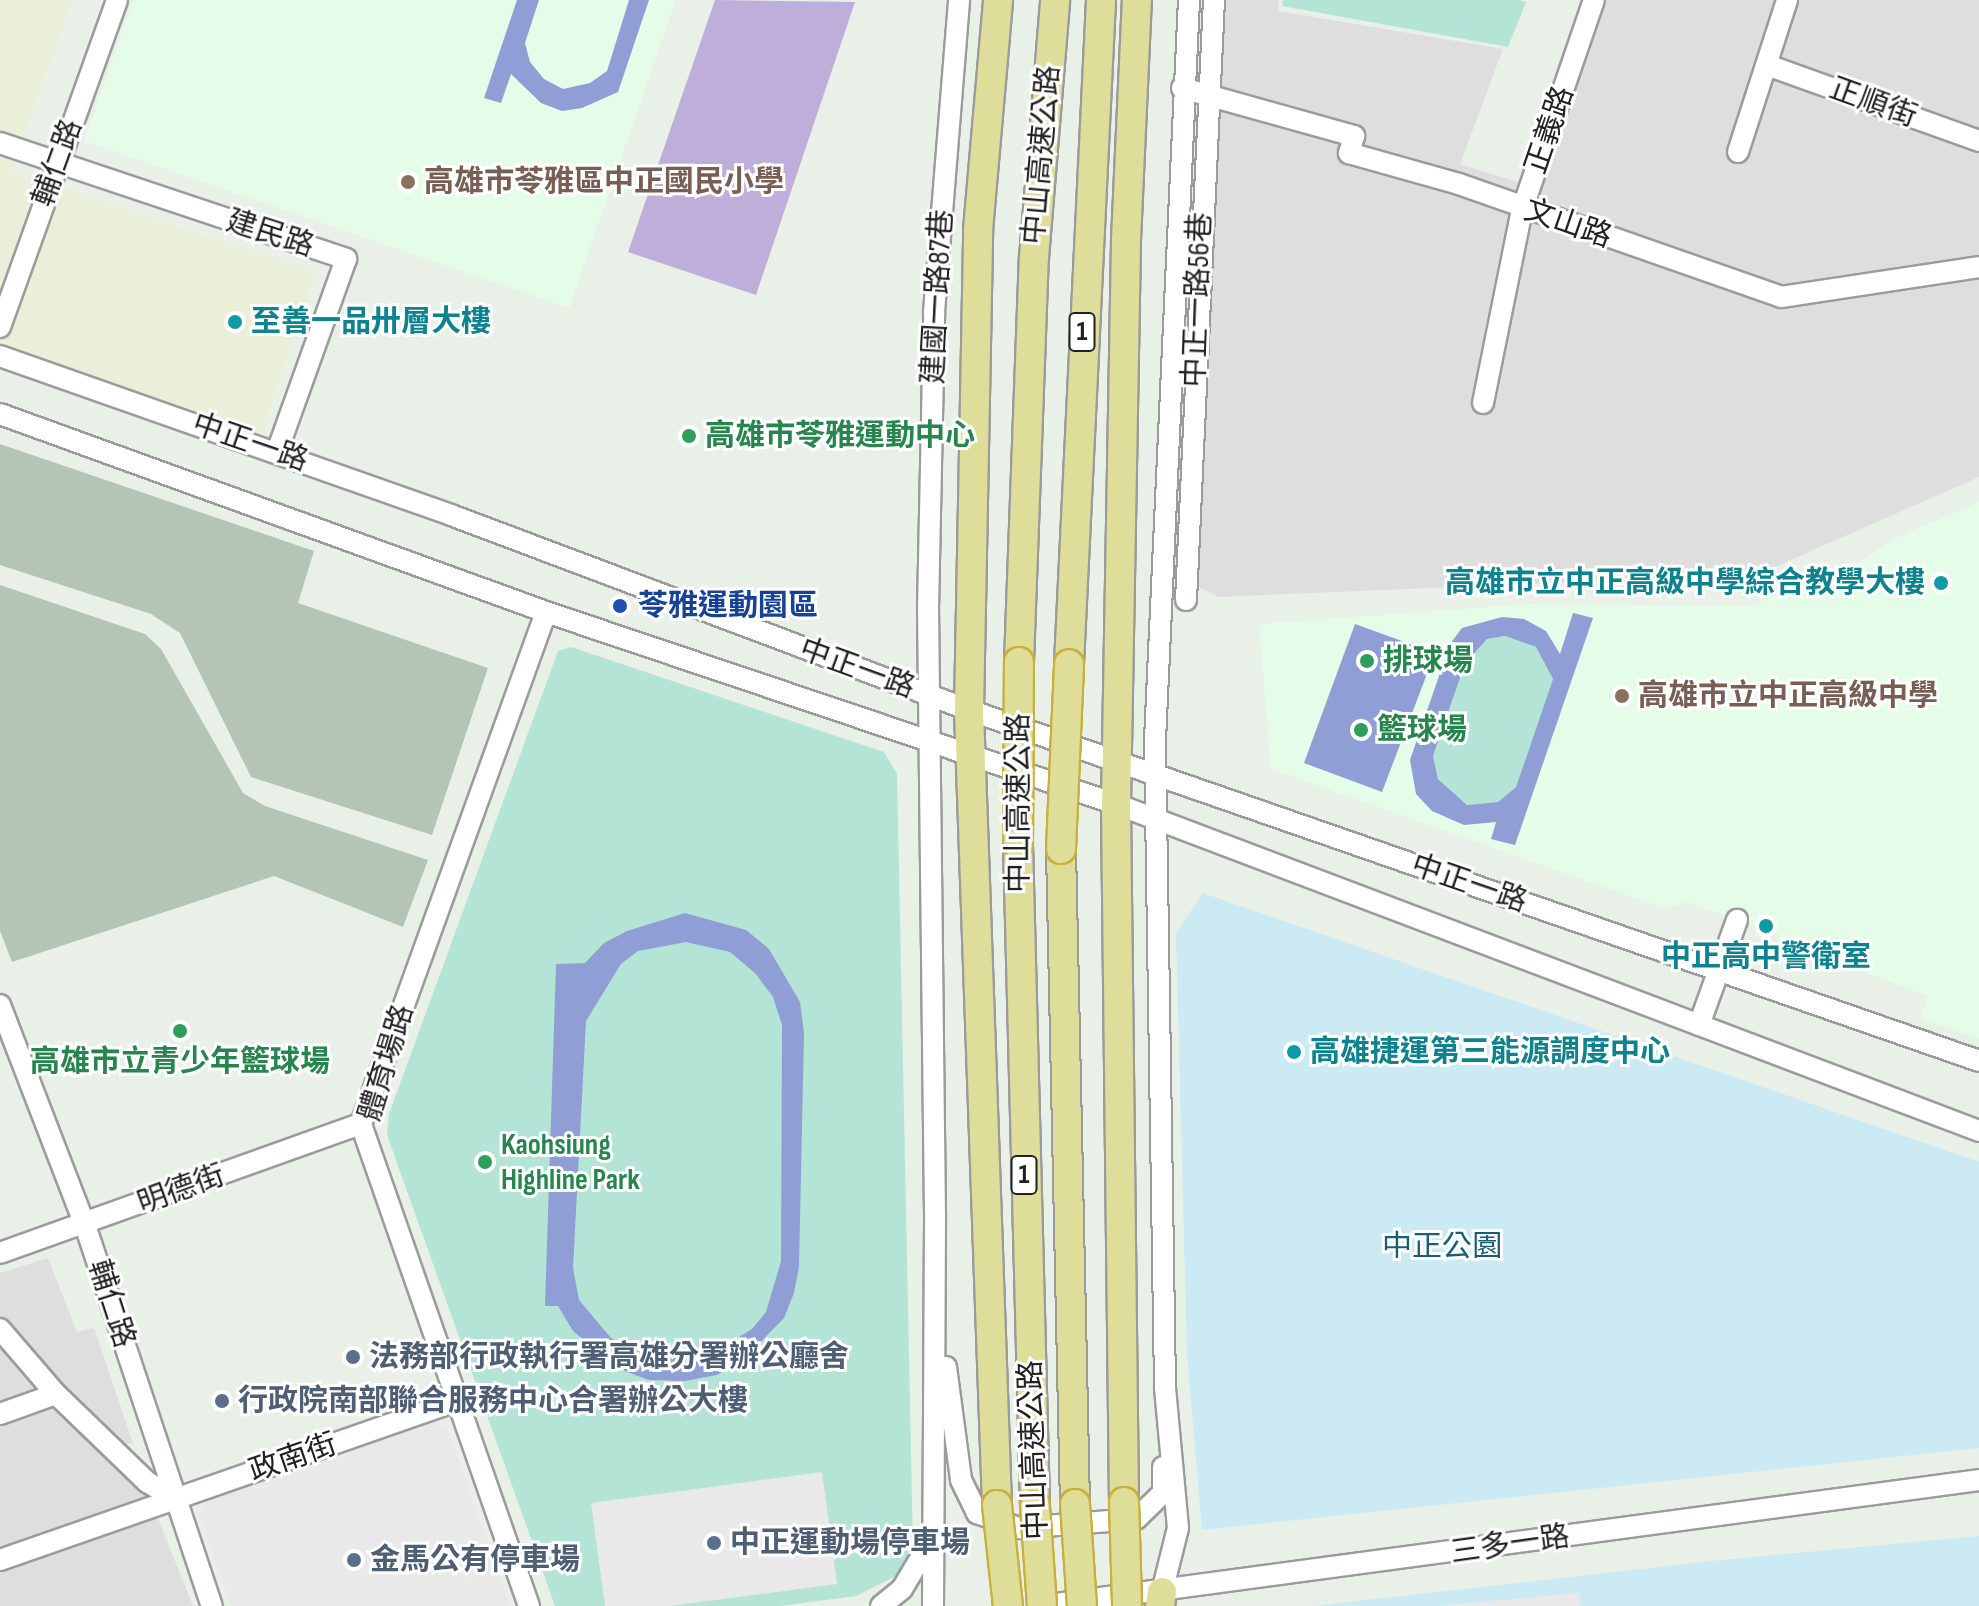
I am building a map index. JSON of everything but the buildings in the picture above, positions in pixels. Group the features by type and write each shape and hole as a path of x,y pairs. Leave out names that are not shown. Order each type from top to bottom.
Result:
{"highway":[{"path":"998,0 978,230 969,710 997,1505 1008,1606"},
{"name":"中山高速公路","path":"1042,1606 1035,1506 1018,844 1019,662 1034,258 1055,0"},
{"name":"中山高速公路","path":"1082,1606 1075,1504 1061,849 1101,0"},
{"path":"1127,1606 1116,804 1126,240 1137,0"}],"street":[{"name":"輔仁路","path":"0,327 117,0"},
{"name":"建國一路87巷","path":"935,1215 928,738 934,312 959,0"},
{"path":"935,1215 948,1388 961,1480 977,1513 1019,1528 1136,1519 1163,1493 1165,1387 1154,819 1182,88 1189,0"},
{"name":"中正一路56巷","path":"1186,600 1206,95 1214,0"},
{"name":"正義路","path":"1483,403 1522,210 1594,0"},
{"path":"1738,152 1787,0"},
{"name":"正順街","path":"1767,65 1979,141"},
{"name":"文山路","path":"1182,88 1354,136 1349,153 1459,184 1522,210 1781,297 1979,267"},
{"name":"建民路","path":"0,143 346,259 277,452"},
{"name":"中正一路","path":"0,356 277,452 969,710 1979,1061"},
{"name":"中正一路","path":"0,414 546,612 928,738 1116,804 1979,1131"},
{"name":"體育場路","path":"529,1606 361,1124 546,612"},
{"path":"1699,1025 1737,920"},
{"name":"輔仁路","path":"0,1005 85,1225 212,1606"},
{"name":"明德街","path":"0,1253 361,1124"},
{"path":"933,1606 935,1215"},
{"path":"0,1329 56,1394 147,1482 176,1499"},
{"path":"1161,1599 1178,1528 1165,1387"},
{"path":"0,1414 56,1394"},
{"name":"政南街","path":"0,1560 456,1401"},
{"name":"三多一路","path":"1042,1606 1161,1599 1979,1480"},
{"path":"881,1606 902,1589 934,1535"}],"shaded area":[{"path":"0,0 73,0 10,171 315,271 255,454 0,364"},
{"name":"高雄市苓雅區中正國民小學","path":"133,0 676,0 569,308 84,141"},
{"path":"517,0 539,0 525,43 530,62 544,79 563,89 590,83 607,71 629,0 649,0 618,92 582,108 562,111 541,103 511,74 501,103 484,98"},
{"path":"715,0 855,2 756,295 628,252"},
{"path":"1226,0 1279,0 1278,11 1503,49 1460,164 1523,184 1587,0 1979,0 1979,477 1759,574 1219,597 1192,584"},
{"path":"1283,0 1526,2 1508,47 1282,6"},
{"path":"0,444 314,551 298,603 488,668 432,835 251,777 180,633 151,614 0,565"},
{"name":"高雄市立中正高級中學","path":"1979,502 1979,1039 1920,1019 1928,996 1781,941 1778,935 1687,902 1666,909 1271,769 1259,624 1527,604 1749,606 1842,572 1900,536"},
{"path":"0,585 145,634 161,649 243,793 265,806 428,860 403,927 274,876 12,962 0,931"},
{"path":"1573,613 1593,618 1515,845 1491,839 1496,822 1464,825 1432,811 1416,794 1410,760 1450,644 1462,628 1502,617 1524,619 1546,631 1560,654","holes":["1505,636 1536,647 1553,679 1516,787 1498,802 1467,805 1438,779 1433,756 1465,664 1487,639"]},
{"name":"籃球場","path":"1355,624 1435,653 1382,792 1304,763"},
{"path":"1505,636 1536,647 1553,679 1516,787 1498,802 1467,805 1438,779 1433,756 1465,665 1487,639"},
{"path":"571,647 884,752 897,774 913,1549 896,1576 856,1596 780,1606 555,1606 387,1135 389,1114 558,651"},
{"path":"685,913 746,930 769,949 800,1002 804,1033 799,1267 794,1293 784,1318 745,1358 717,1375 685,1381 649,1380 619,1369 573,1331 558,1306 545,1306 556,964 585,963 604,943 627,931","holes":["686,942 730,952 755,973 773,997 782,1025 781,1261 766,1312 752,1329 710,1355 680,1359 632,1350 611,1338 579,1300 573,1268 586,1021 621,964 638,951"]},
{"path":"48,1258 77,1332 94,1328 133,1443 97,1451 151,1501 193,1606 0,1606 0,1273"},
{"name":"金馬公有停車場","path":"434,1420 448,1428 510,1606 231,1606 198,1513 207,1499"},
{"name":"中正運動場停車場","path":"822,1472 837,1584 670,1606 605,1606 591,1503"},
{"path":"1579,1593 1580,1606 1436,1606"}],"green space":[{"name":"中正公園","path":"1203,893 1979,1162 1979,1448 1202,1530 1187,1353 1176,933"},
{"path":"1979,1536 1979,1606 1313,1606 1711,1561"}],"place":[{"name":"高雄市苓雅區中正國民小學","path":"408,182"},
{"name":"至善一品卅層大樓","path":"235,322"},
{"name":"高雄市苓雅運動中心","path":"689,436"},
{"name":"高雄市立中正高級中學綜合教學大樓","path":"1941,583"},
{"name":"苓雅運動園區","path":"620,606"},
{"name":"排球場","path":"1367,661"},
{"name":"高雄市立中正高級中學","path":"1622,696"},
{"name":"籃球場","path":"1361,730"},
{"name":"中正高中警衛室","path":"1766,926"},
{"name":"高雄市立青少年籃球場","path":"180,1031"},
{"name":"高雄捷運第三能源調度中心","path":"1294,1052"},
{"name":"Kaohsiung Highline Park","path":"485,1162"},
{"name":"法務部行政執行署高雄分署辦公廳舍","path":"353,1357"},
{"name":"行政院南部聯合服務中心合署辦公大樓","path":"222,1401"},
{"name":"中正運動場停車場","path":"714,1543"},
{"name":"金馬公有停車場","path":"354,1560"}]}
